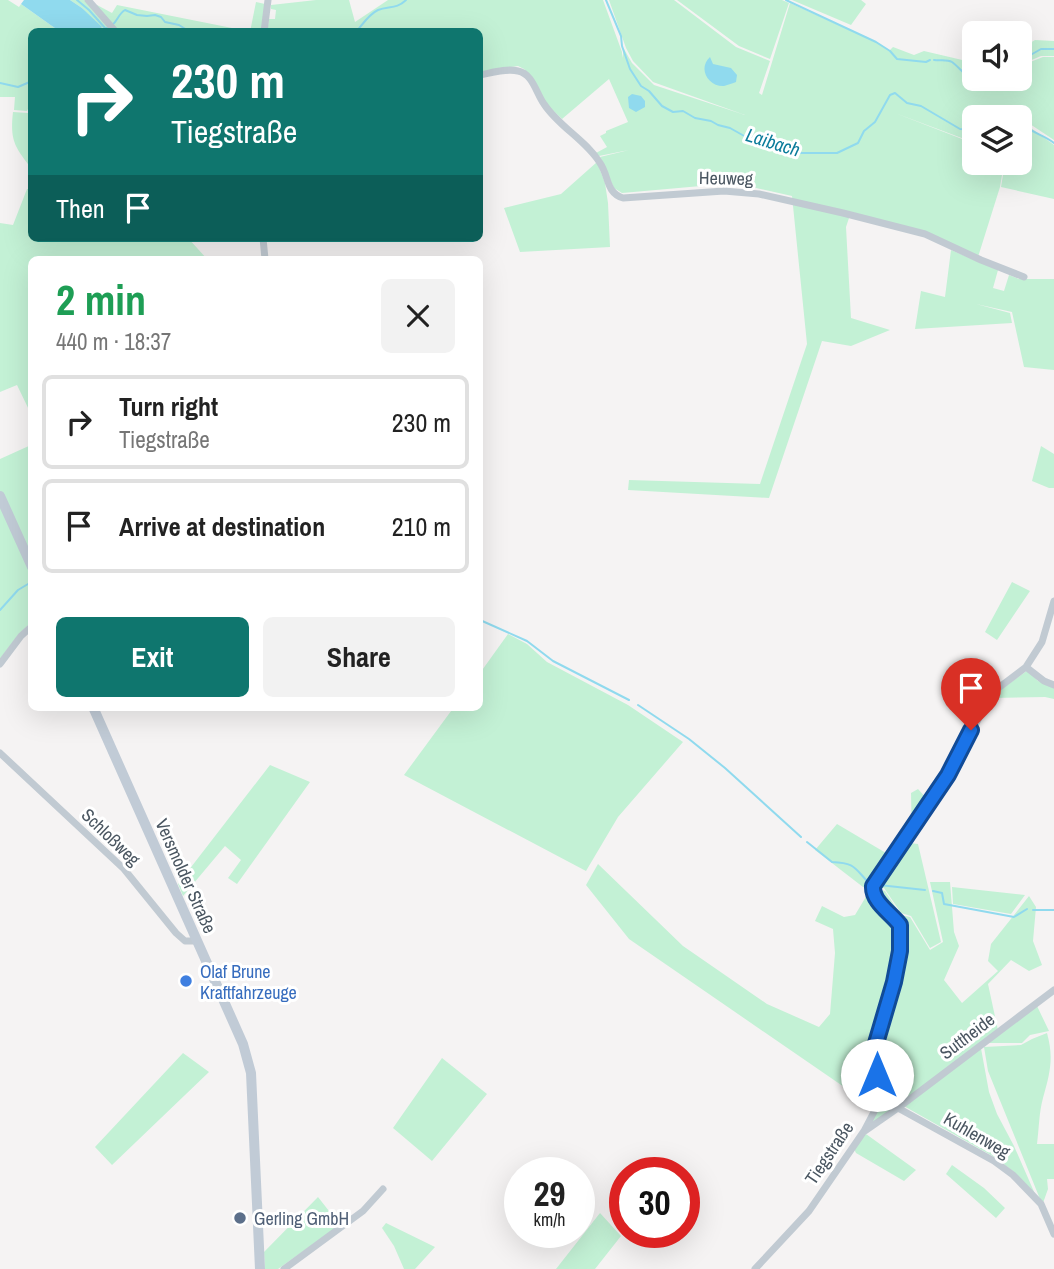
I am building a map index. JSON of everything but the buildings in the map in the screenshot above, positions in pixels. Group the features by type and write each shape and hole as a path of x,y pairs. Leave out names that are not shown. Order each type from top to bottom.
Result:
{"main road":[{"path":"0,496 28,558"},
{"name":"Versmolder Straße","path":"95,711 243,1044 251,1073 260,1269"}],"street":[{"path":"88,0 112,27"},
{"path":"264,28 268,0"},
{"name":"Heuweg","path":"483,75 519,71 530,78 542,102 553,116 593,152 603,166 611,191 615,195 623,198 724,191 759,194 925,234 1024,278"},
{"name":"Tiegstraße","path":"755,1269 809,1211 864,1131 878,1101 874,1050 894,982 900,951 900,925 876,900 873,886 948,775 993,692 1026,667 1042,642 1054,601"},
{"path":"0,664 28,630"},
{"path":"1026,667 1054,685"},
{"name":"Schloßweg","path":"0,753 124,869 176,933 186,941 197,941"},
{"name":"Suttheide","path":"864,1131 1054,990"},
{"name":"Kuhlenweg","path":"898,1108 994,1161 1013,1175 1041,1204 1054,1234"},
{"path":"284,1269 363,1211 383,1189"}],"green space":[{"path":"0,0 8,0 19,7 21,4 55,28 28,28 27,111 14,110 15,97 0,97"},
{"path":"70,0 84,0 93,8 97,5 112,13 117,5 232,28 101,28 82,8"},
{"path":"316,0 349,0 355,22 388,0 603,0 622,58 624,49 632,63 654,85 745,115 653,82 633,61 626,48 609,0 674,0 736,47 770,61 759,93 762,95 790,3 876,42 889,51 893,47 914,55 924,51 962,60 962,91 1032,91 1032,61 1043,57 1054,57 1054,140 1032,125 1032,105 962,105 962,138 895,113 962,139 962,175 1002,175 978,257 932,237 851,212 846,227 851,318 890,330 851,346 822,341 769,498 628,490 629,480 760,484 807,344 792,196 747,186 701,186 622,193 614,188 600,157 629,150 599,156 596,153 607,147 600,136 628,122 609,79 562,119 545,103 524,69 518,66 483,72 483,28 268,28 269,19 275,19 276,10 271,9 271,5"},
{"path":"677,0 782,0 789,3 770,59 739,46"},
{"path":"792,0 861,0 866,4 851,25"},
{"path":"256,2 265,4 261,28 251,28"},
{"path":"1054,41 1054,56 1041,56 1032,60 1032,42"},
{"path":"13,112 28,113 28,164 17,148 13,136"},
{"path":"1032,129 1054,145 1054,199 1001,187 1003,175 1032,175"},
{"path":"597,162 605,183 610,247 520,252 504,208 561,194"},
{"path":"28,189 28,242 192,242 204,256 28,256 28,408 17,385 0,392 0,223 13,225"},
{"path":"951,250 998,270 993,288 1004,291 1009,275 1019,279 1054,279 1054,370 1024,367 1012,312 976,304 1010,313 1012,323 915,329 921,291 945,297"},
{"path":"28,446 28,625 0,659 0,459"},
{"path":"1041,446 1054,454 1054,488 1032,481"},
{"path":"1012,582 1030,591 997,640 985,632"},
{"path":"508,634 527,644 547,662 628,705 683,742 618,817 586,871 404,775 451,711 483,711 483,669"},
{"path":"1028,670 1038,681 1054,685 1054,699 993,698 999,691"},
{"path":"270,765 310,782 237,884 228,878 241,860 225,846 183,896 178,884"},
{"path":"918,789 927,799 915,818 912,842 911,793"},
{"path":"837,824 891,856 870,887 863,887 815,850"},
{"path":"910,834 910,843 918,844 941,942 930,948 911,916 901,913 884,888 878,889 885,891 901,915 910,917 930,950 943,942 930,882 950,882 954,932 959,946 944,980 962,1003 998,971 988,961 991,944 1029,896 1036,907 1033,941 1042,965 1029,971 1011,960 988,984 999,1035 1037,1006 1049,1031 1030,1035 1022,1043 980,1043 989,1092 997,1114 1035,1194 996,1158 902,1105 872,1123 877,1111 875,1059 896,982 905,925 883,904 877,891 888,866"},
{"path":"598,864 683,946 767,1004 819,1027 830,1014 835,953 833,929 815,921 822,906 844,917 855,915 867,895 898,925 892,981 870,1060 874,1085 871,1109 847,1089 629,939 586,885"},
{"path":"952,887 1025,895 1011,914 953,904"},
{"path":"1047,1033 1050,1066 1037,1144 1054,1144 1054,1179 1047,1179 1048,1189 1043,1203 988,1071 984,1047 1021,1045"},
{"path":"183,1053 209,1072 112,1165 95,1147"},
{"path":"442,1058 487,1094 432,1161 393,1128"},
{"path":"866,1134 916,1170 904,1181 856,1153 854,1149"},
{"path":"952,1165 984,1188 1005,1208 996,1218 946,1174"},
{"path":"318,1197 340,1225 278,1269 265,1269 264,1252"},
{"path":"600,1213 609,1223 609,1248 612,1248 595,1269 556,1269 572,1248 595,1248 595,1219"},
{"path":"386,1223 435,1247 415,1269 404,1269 382,1228"}],"water":[{"path":"24,0 70,0 102,27 55,28 21,4"},
{"path":"710,57 713,64 731,68 737,75 736,82 724,86 714,84 705,72 706,62"},
{"path":"632,94 641,96 645,101 645,107 636,112 629,108 628,97"}],"waterway":[{"path":"77,0 105,28"},
{"name":"Laibach","path":"359,28 375,12 406,0"},
{"name":"Laibach","path":"606,0 621,36 630,69 641,86 662,106 673,112 683,111 695,118 730,128 746,137 766,139 777,147 788,148 796,153 837,153 858,143 864,131 875,122 890,95 895,93 907,103 921,106 962,129"},
{"path":"786,0 876,42 897,59 926,62 930,60"},
{"name":"Laibach","path":"112,25 125,10 137,15 155,15 165,22 184,28"},
{"path":"1032,54 1041,49 1054,49"},
{"path":"934,60 952,62 962,71"},
{"name":"Laibach","path":"0,83 18,87 28,83"},
{"name":"Laibach","path":"1032,131 1054,143"},
{"path":"0,610 18,590 28,584"},
{"path":"483,621 527,641 553,661 629,700"},
{"path":"638,705 689,739 725,768 801,837"},
{"path":"807,842 832,862 854,867 870,884"},
{"path":"879,885 925,890"},
{"path":"933,891 942,893 944,904 1014,917 1027,909"},
{"path":"1033,910 1054,910"}],"place":[{"name":"Olaf Brune Kraftfahrzeuge","path":"186,981"},
{"name":"Gerling GmbH","path":"240,1218"}],"route":[{"path":"877,1075 874,1050 894,982 900,951 900,925 876,900 873,886 948,775 971,730"}]}
